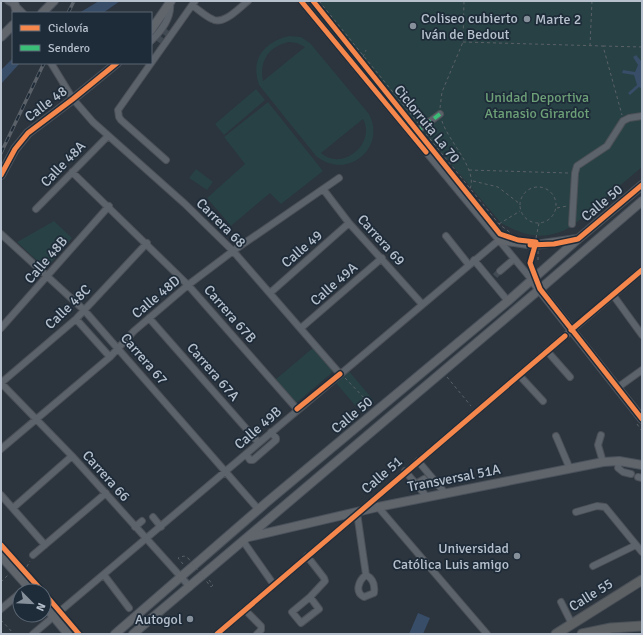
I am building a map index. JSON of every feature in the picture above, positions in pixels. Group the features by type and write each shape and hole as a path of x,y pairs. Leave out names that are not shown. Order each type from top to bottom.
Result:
{"highway":[{"name":"Calle 55","path":"556,634 642,580"},
{"path":"572,624 576,634"},
{"path":"582,634 611,628 642,626"}],"main road":[{"path":"43,12 54,1"},
{"path":"157,38 171,2"},
{"path":"1,37 12,26"},
{"path":"1,42 12,34"},
{"name":"Calle 48","path":"1,175 21,140 34,128 116,64"},
{"name":"Calle 50","path":"115,634 259,510 508,301 642,185"},
{"name":"Calle 50","path":"133,634 173,605 190,587 258,528 540,289 642,200"},
{"path":"499,235 533,246 578,239"},
{"path":"532,280 540,289 568,333 617,388 642,424"},
{"name":"Transversal 51A","path":"246,539 378,507 603,462 619,461 641,463"},
{"path":"258,528 261,517 259,510"},
{"path":"1,556 20,583"},
{"path":"52,615 68,634"}],"street":[{"path":"152,47 157,38 166,33 194,4 213,20 219,20 228,17 248,1"},
{"path":"301,1 412,135 499,235 514,259 532,280"},
{"path":"157,38 166,33 171,12 171,2"},
{"path":"13,6 22,12"},
{"name":"Carrera 68","path":"52,64 73,99 108,136 185,204 233,251 340,374"},
{"path":"143,64 120,106 118,113 121,120 166,160"},
{"path":"412,135 440,114"},
{"path":"572,224 575,173 577,166 607,146 623,121 629,118 642,116"},
{"name":"Calle 48A","path":"36,209 108,136"},
{"name":"Carrera 67B","path":"72,172 147,243 188,285 297,409"},
{"name":"Calle 48D","path":"1,449 37,419 51,412 119,349 134,331 188,285 233,251 339,178"},
{"name":"Carrera 69","path":"323,189 349,223 422,304"},
{"name":"Calle 48B","path":"1,328 49,276 109,206"},
{"name":"Calle 49","path":"270,293 349,223"},
{"name":"Carrera 67","path":"1,234 49,276 84,310 259,510"},
{"name":"Calle 49B","path":"33,634 161,527 258,442 469,265 499,235"},
{"path":"446,236 469,265"},
{"name":"Calle 48C","path":"1,383 76,318 147,243"},
{"name":"Calle 49A","path":"301,328 382,258"},
{"path":"500,271 514,259"},
{"path":"474,260 493,278 508,301"},
{"name":"Calle 51","path":"217,634 405,471 642,270"},
{"path":"613,295 642,335"},
{"path":"76,318 110,357"},
{"name":"Carrera 67A","path":"149,318 258,442"},
{"path":"547,350 570,377"},
{"path":"617,388 642,370"},
{"path":"519,375 543,401"},
{"name":"Carrera 66","path":"1,383 72,456 145,539 190,587"},
{"path":"246,454 250,460 253,460 276,440 271,432"},
{"path":"601,435 598,445 603,462"},
{"path":"556,436 570,469"},
{"path":"12,508 72,456"},
{"path":"418,461 428,477 445,494"},
{"path":"619,461 618,468 631,474"},
{"path":"405,471 427,497"},
{"path":"416,484 428,477"},
{"path":"33,555 106,493"},
{"path":"1,495 45,545"},
{"path":"576,512 597,506 605,507 642,552"},
{"path":"378,507 488,634"},
{"path":"357,513 366,575"},
{"path":"153,518 161,527"},
{"path":"135,527 142,521"},
{"path":"246,539 274,585"},
{"path":"593,566 636,545"},
{"path":"307,556 325,581 310,597 292,612 301,623 319,609 310,597"},
{"path":"104,574 129,608"},
{"path":"1,609 12,600"},
{"path":"561,602 572,624"},
{"path":"244,610 261,626 261,630 257,634"}],"path":[{"path":"464,1 463,42 442,92 440,114 444,128 459,150 468,170 472,181 470,190"},
{"path":"590,47 592,1"},
{"path":"463,42 590,47 642,47"},
{"path":"603,46 623,121"},
{"path":"363,57 366,50"},
{"path":"468,170 575,173"},
{"path":"472,181 498,187 520,204"},
{"path":"544,187 554,195 556,208 550,219 539,223 528,220 521,210 520,204 525,192 531,188 544,187"},
{"path":"556,208 573,206"},
{"path":"499,224 521,210"},
{"path":"538,261 539,253 533,246 539,223"},
{"path":"499,235 518,240"},
{"path":"340,374 372,406"},
{"path":"445,376 471,406"},
{"path":"185,567 178,558 184,556 188,558 211,587 213,585 210,582"},
{"path":"20,566 29,577"},
{"path":"1,620 14,634"}],"green space":[{"name":"Unidad Deportiva Atanasio Girardot","path":"313,1 642,1 642,167 571,227 544,236 535,236 518,232 510,228 501,223"},
{"path":"289,36 301,37 310,43 369,114 373,127 373,138 368,149 361,157 351,163 340,165 328,163 316,156 259,85 256,67 261,53 266,47","holes":["289,42 297,43 305,47 263,81 263,67 267,56 276,47","363,119 366,128 365,137 355,152 347,157 339,159 330,158 321,153"]},
{"path":"256,89 265,100 224,135 215,124"},
{"path":"268,102 323,171 281,204 270,193 231,226 207,198 245,164 224,137"},
{"path":"196,169 213,182 207,190 189,178"},
{"path":"54,221 72,238 46,269 17,242"},
{"path":"314,347 334,371 295,404 275,380"},
{"path":"348,370 374,401 361,412 335,382"}],"water":[{"path":"99,1 120,1 104,12 81,12"},
{"path":"636,55 642,62 642,89 639,87 630,95 628,93 637,85 634,75 622,73 623,70 635,72 638,65 633,57"},
{"path":"12,59 12,64 19,64 1,84 1,70"},
{"path":"418,613 430,618 423,634 409,634"}],"tunnel":[{"path":"164,31 168,34"},
{"path":"158,38 162,41"},
{"path":"495,276 500,271"}],"railway":[{"path":"68,12 74,1"},
{"path":"1,153 44,64"}],"marked path":[{"path":"415,133 440,114"}],"cycle path":[{"path":"301,1 426,152"},
{"name":"Ciclorruta La 70","path":"313,1 500,234 518,240 536,242 530,263 540,289 642,419"},
{"path":"1,175 15,149 28,133 116,64"},
{"path":"530,245 554,244 578,239 642,185"},
{"path":"571,330 642,270"},
{"path":"217,634 565,336"},
{"path":"297,409 340,374"},
{"path":"1,545 35,583"},
{"path":"52,602 79,634"}],"place":[{"name":"Marte 2","path":"527,19"},
{"name":"Coliseo cubierto Iván de Bedout","path":"413,26"},
{"name":"Universidad Católica Luis amigo","path":"517,556"},
{"name":"Autogol","path":"190,619"}]}
